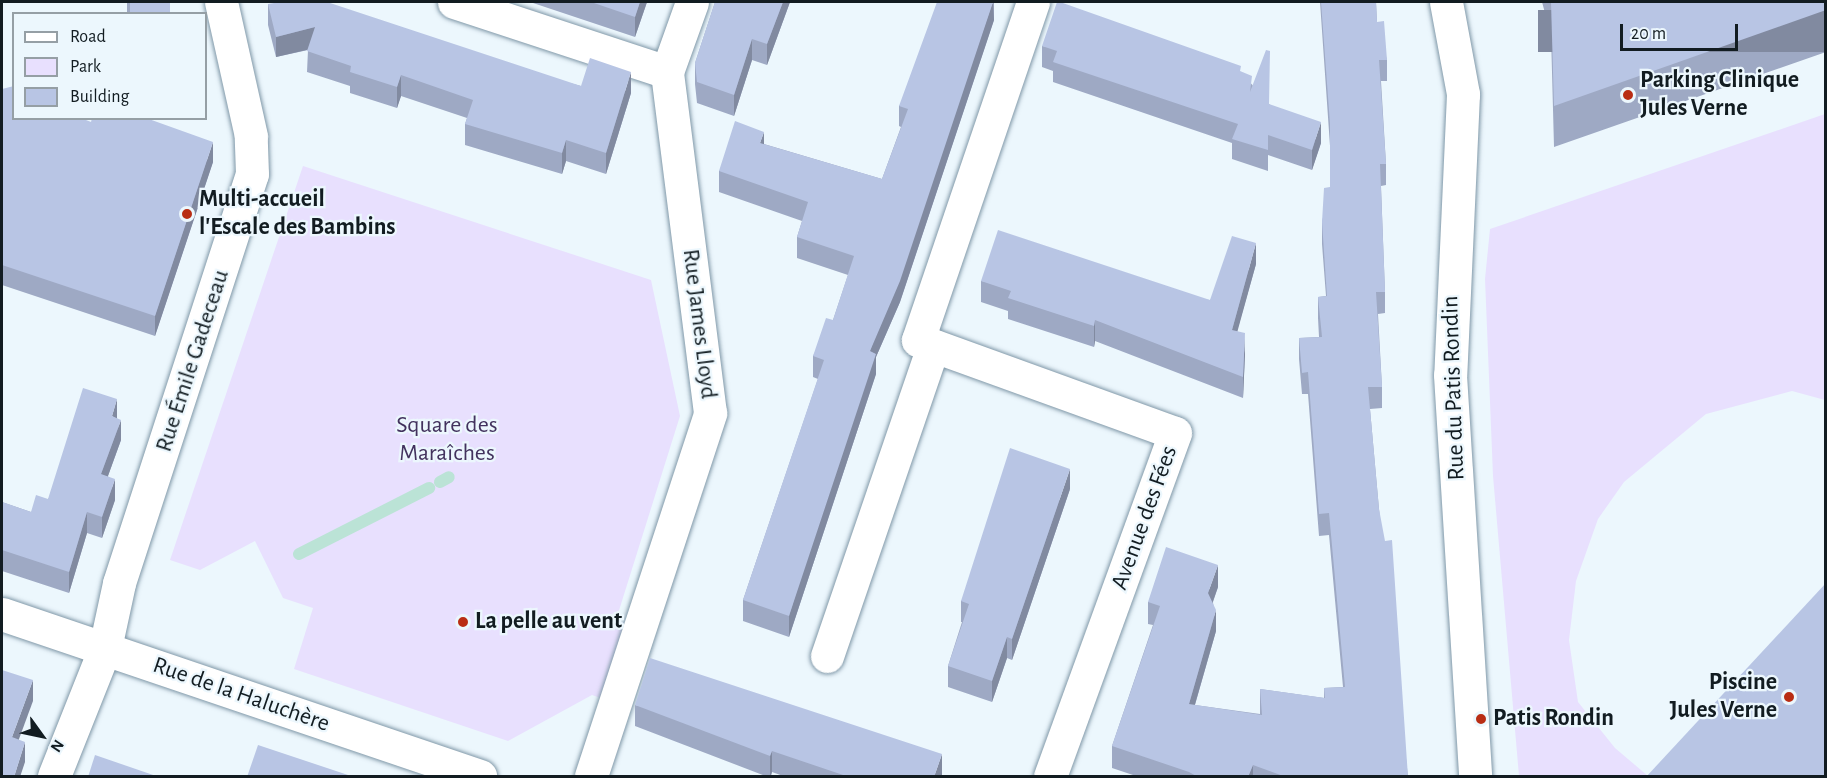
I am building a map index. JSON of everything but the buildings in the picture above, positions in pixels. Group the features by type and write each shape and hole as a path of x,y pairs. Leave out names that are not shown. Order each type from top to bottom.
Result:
{"street":[{"name":"Rue Émile Gadeceau","path":"54,777 105,648 119,583 252,174 251,136 221,2"},
{"path":"454,2 667,72"},
{"name":"Rue James Lloyd","path":"591,777 710,413 667,72 692,2"},
{"path":"827,656 933,346 918,340 1033,2"},
{"name":"Rue du Patis Rondin","path":"1446,2 1463,94 1450,375 1475,777"},
{"name":"Avenue des Fées","path":"933,346 1175,433 1050,777"},
{"name":"Rue de la Haluchère","path":"2,614 480,777"}],"green space":[{"path":"1825,114 1825,400 1792,391 1706,414 1624,482 1598,519 1576,581 1569,640 1578,702 1615,748 1648,776 1519,776 1493,476 1485,279 1490,229"},
{"name":"Square des Maraîches","path":"303,166 651,280 680,416 616,620 633,626 609,701 592,695 508,741 294,669 313,608 283,598 255,541 200,570 170,560"}],"waterway":[{"path":"440,482 449,477"},
{"path":"299,554 429,488"}],"place":[{"name":"Parking Clinique Jules Verne","path":"1628,95"},
{"name":"Multi-accueil l'Escale des Bambins","path":"187,214"},
{"name":"La pelle au vent","path":"463,622"},
{"name":"Piscine Jules Verne","path":"1789,697"},
{"name":"Patis Rondin","path":"1481,719"}]}
